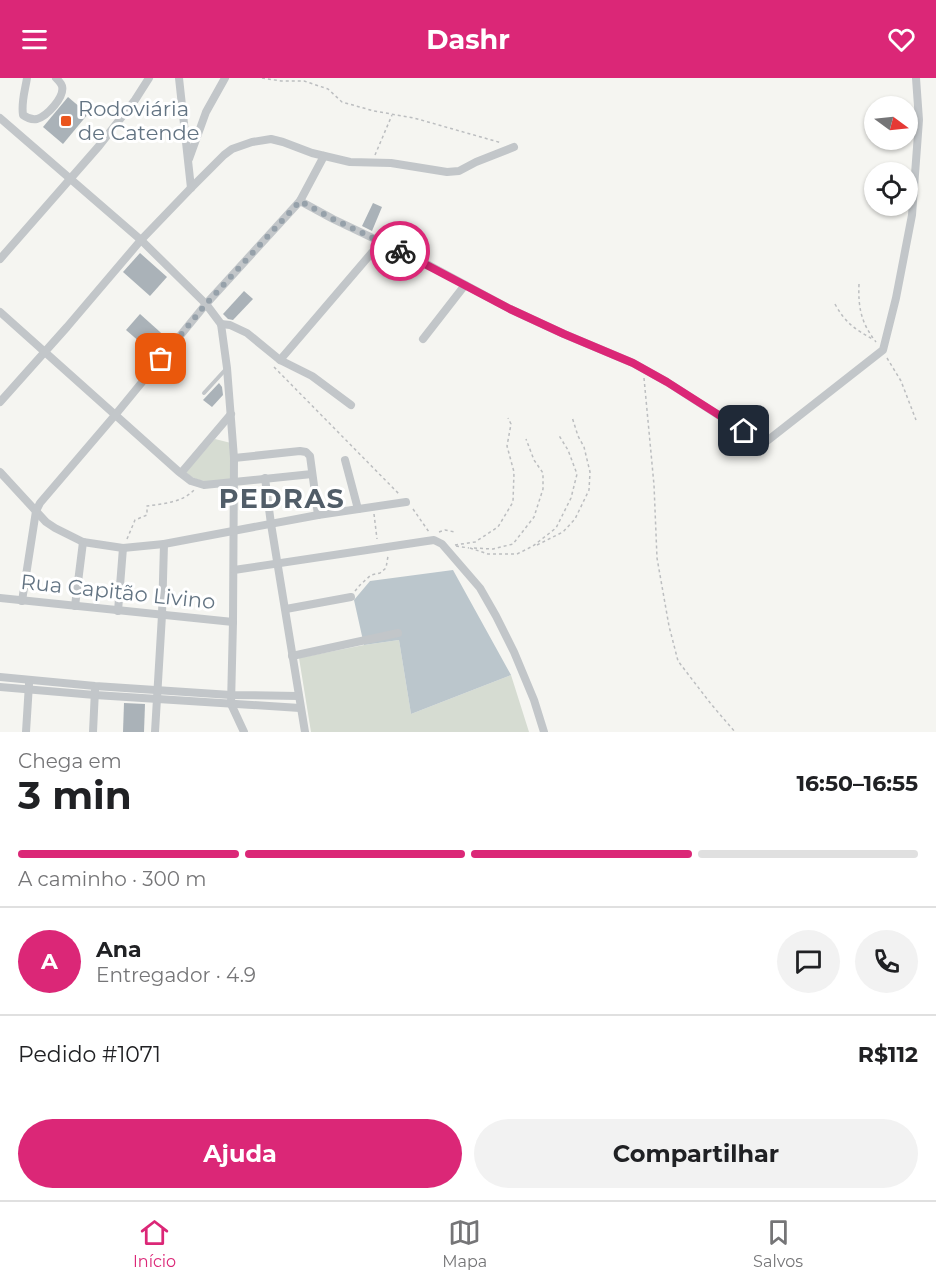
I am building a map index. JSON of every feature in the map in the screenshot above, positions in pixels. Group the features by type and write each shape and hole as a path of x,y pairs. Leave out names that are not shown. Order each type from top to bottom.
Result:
{"street":[{"path":"27,78 22,109 23,115 31,119 43,116 59,99 62,85 56,78"},
{"path":"0,259 135,100 148,78"},
{"path":"179,78 191,188"},
{"path":"188,163 206,112 225,78"},
{"path":"300,201 510,309 643,369 763,444 883,350 912,215 919,120 916,78"},
{"path":"0,118 141,240 206,304 221,324 227,368 235,482 231,699 244,732"},
{"path":"0,402 141,240 232,149 252,142 276,140 350,162 391,163 447,172 459,171 514,147"},
{"path":"22,601 36,511 42,500 206,304 300,201 324,156"},
{"path":"280,360 381,242"},
{"path":"423,339 465,285"},
{"path":"0,312 191,481 199,484 235,482 312,474"},
{"path":"221,324 240,329 280,360 312,376 351,405"},
{"path":"181,473 231,414"},
{"path":"234,458 306,452 310,456 318,515"},
{"path":"345,460 358,509"},
{"path":"0,472 46,522 55,528 83,542 123,548 164,544 318,515 406,502"},
{"path":"265,478 305,732"},
{"path":"234,570 434,540 442,544 480,588 514,652 534,700 544,732"},
{"path":"75,606 83,542"},
{"path":"155,732 164,544"},
{"path":"118,611 123,548"},
{"path":"285,609 351,597"},
{"name":"Rua Capitão Livino","path":"0,598 233,622"},
{"path":"292,656 398,633"},
{"path":"0,677 158,690 300,708"},
{"path":"26,732 30,679"},
{"path":"93,732 95,686"},
{"path":"0,687 157,699 298,696"}],"lane":[{"path":"204,393 227,368"}],"path":[{"path":"262,78 304,81 328,88 342,102 453,128 514,147"},
{"path":"370,164 393,114"},
{"path":"835,304 850,326 877,342 870,334 861,315 858,284"},
{"path":"883,350 901,381 916,420"},
{"path":"280,360 274,367 412,507 434,540"},
{"path":"643,369 654,485 657,558 669,626 678,661 735,732"},
{"path":"470,548 488,554 517,554 563,532 575,519 589,490 590,472 572,417"},
{"path":"508,418 511,424 507,446 514,472 513,502 498,527 475,542 452,545 493,549 513,544 534,517 543,489 543,473 534,460 526,438"},
{"path":"533,546 556,528 571,498 577,474 568,450 558,434"},
{"path":"123,548 135,520 147,515 147,506 168,503 189,495 199,484"},
{"path":"372,507 378,549"},
{"path":"434,540 439,531 455,532"},
{"path":"351,597 371,575 380,573 386,568 388,547"}],"shaded area":[{"path":"215,439 231,443 233,480 202,481 186,472"},
{"path":"453,570 511,675 411,714 399,640 364,645 354,600 370,581"},
{"path":"399,640 411,714 511,675 529,732 311,732 299,658"}],"building":[{"name":"Rodoviária de Catende","path":"68,97 88,114 63,144 43,127"},
{"path":"373,203 382,207 372,231 362,226"},
{"path":"140,253 167,277 150,296 123,272"},
{"path":"244,291 253,299 233,320 228,319 223,314"},
{"path":"140,314 169,340 156,356 126,330"},
{"path":"219,383 223,395 212,407 203,400"},
{"path":"124,703 145,704 144,732 123,732"}],"way so far":[{"path":"161,359 206,304 300,201 400,251"}],"place":[{"name":"Rodoviária de Catende","path":"66,121"}],"district":[{"name":"PEDRAS","path":"282,499"}],"route":[{"path":"400,251 510,309 656,375 744,431"}]}
